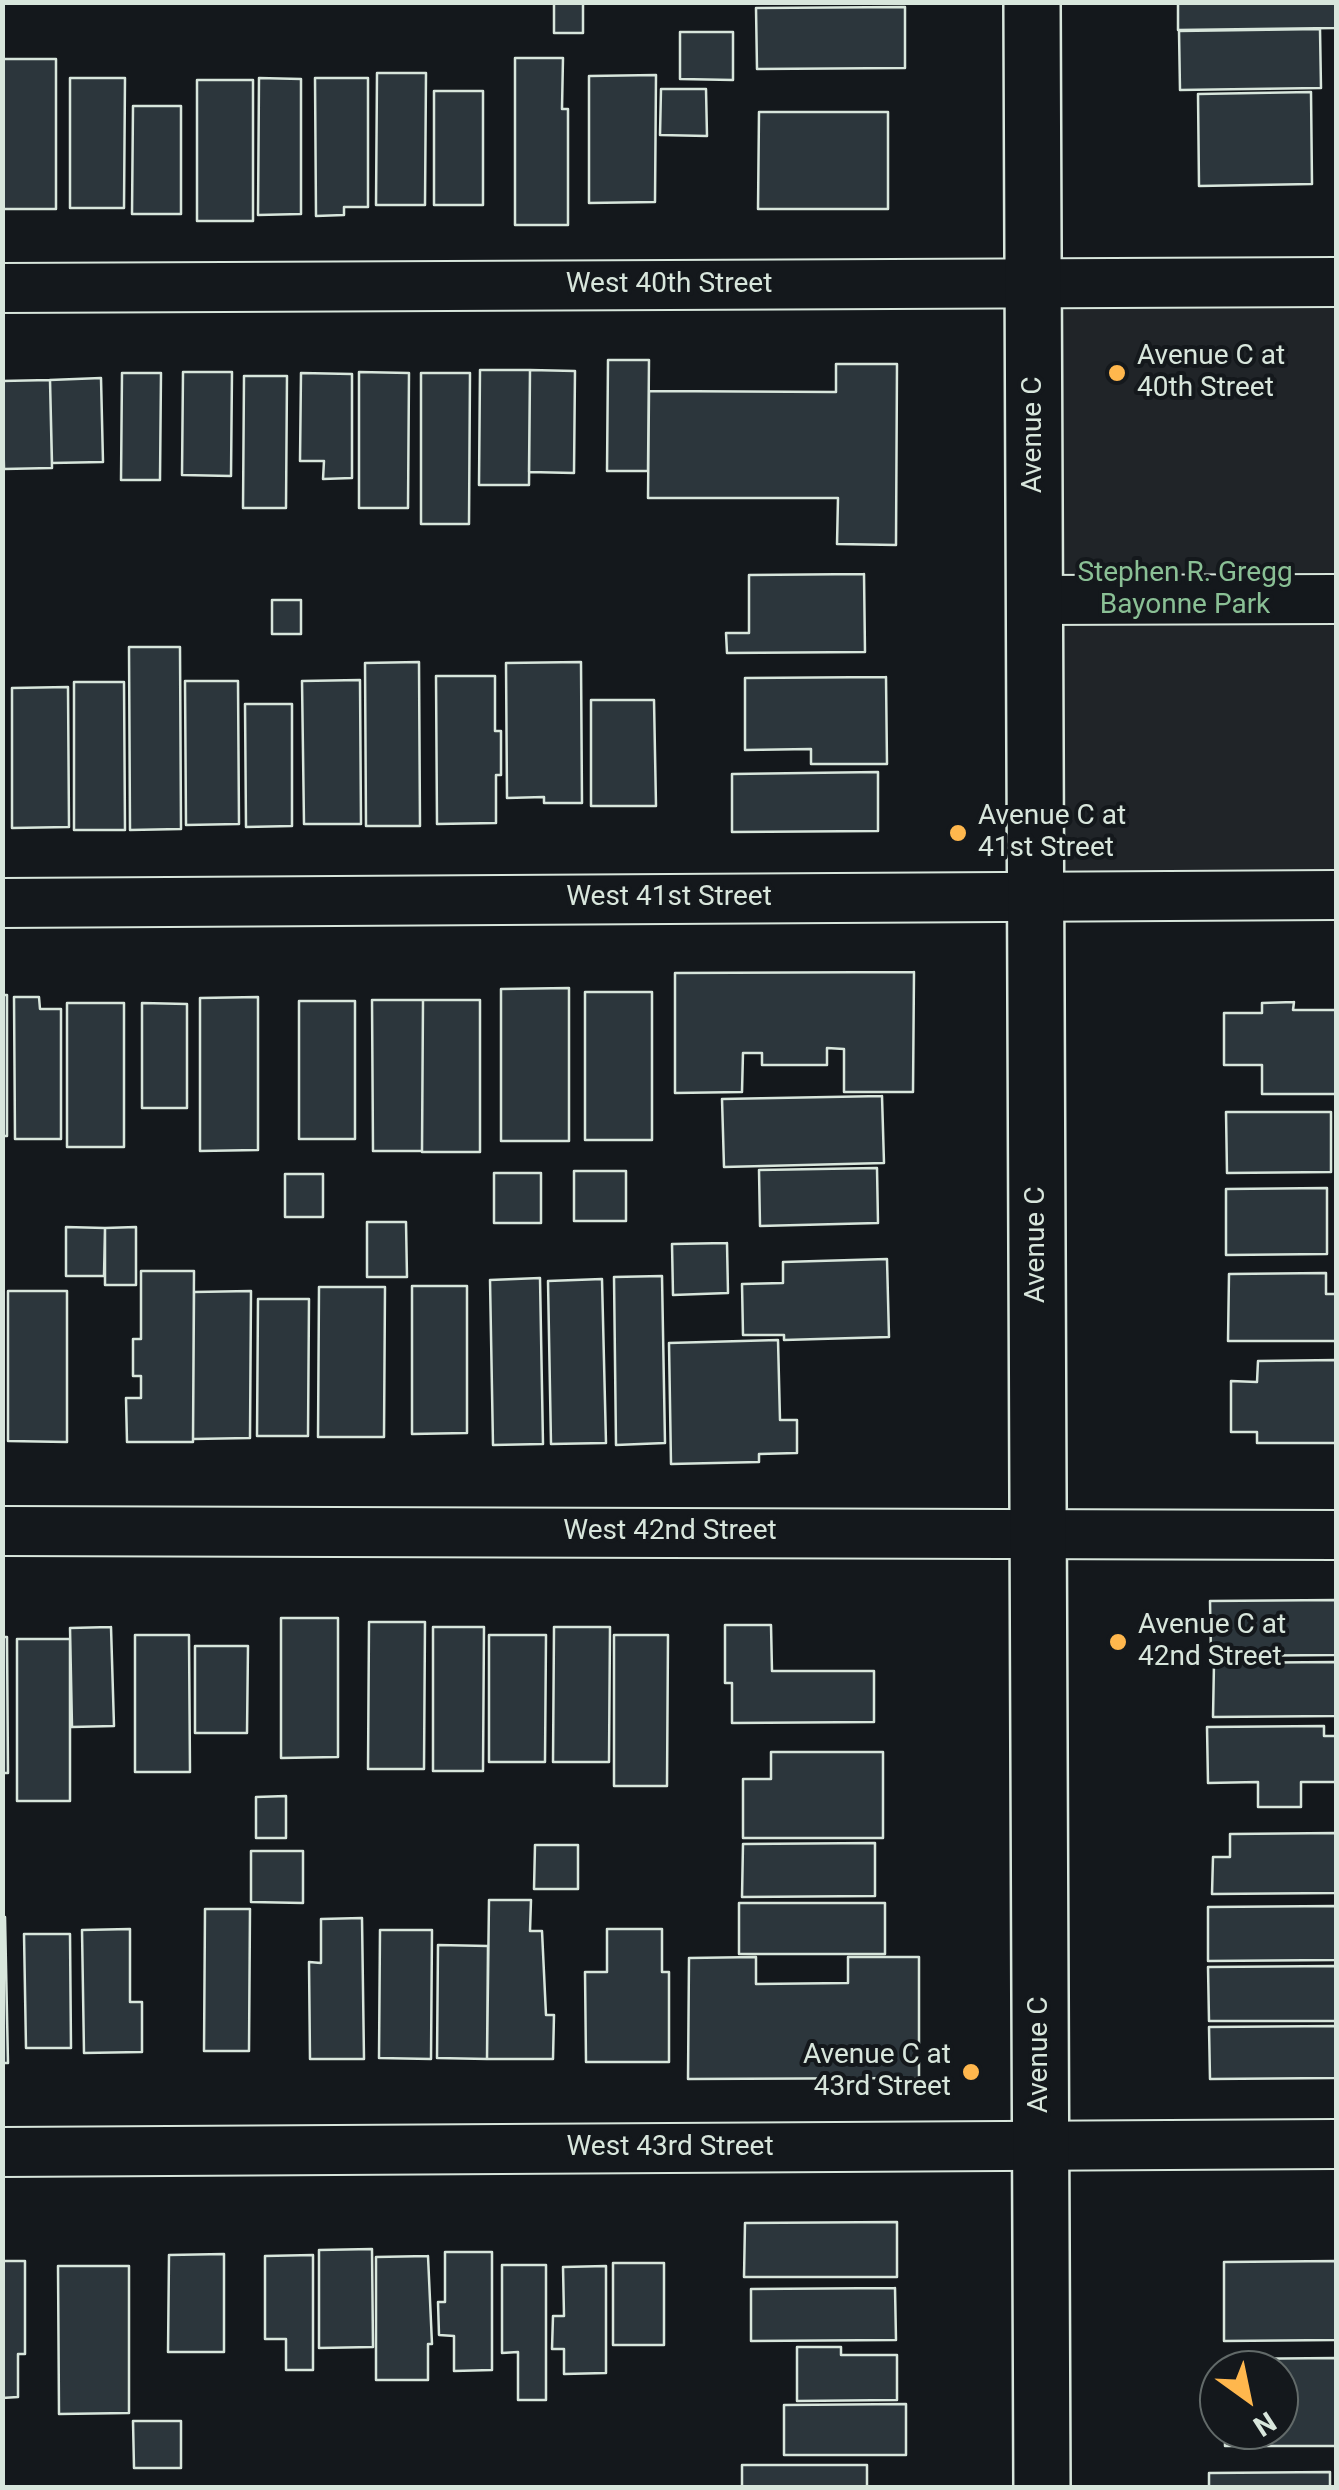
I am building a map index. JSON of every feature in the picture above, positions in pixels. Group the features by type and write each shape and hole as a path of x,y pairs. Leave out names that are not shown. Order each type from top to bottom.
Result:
{"main road":[{"name":"Avenue C","path":"1032,2 1042,2488"}],"street":[{"name":"West 40th Street","path":"2,288 1336,282"},
{"path":"1034,600 1336,599"},
{"name":"West 41st Street","path":"2,903 1336,895"},
{"name":"West 42nd Street","path":"2,1531 1336,1534"},
{"name":"West 43rd Street","path":"2,2152 1336,2144"}],"green space":[{"name":"Stephen R. Gregg Bayonne Park","path":"1336,282 1336,897 1035,897 1033,283"}],"building":[{"path":"554,2 583,2 583,33 554,33"},
{"path":"1178,2 1336,2 1336,28 1178,30"},
{"path":"905,7 905,68 757,69 756,8"},
{"path":"1320,29 1321,88 1180,90 1179,31"},
{"path":"680,32 733,32 733,80 680,79"},
{"path":"515,58 563,58 562,109 568,109 568,225 515,225"},
{"path":"2,59 56,59 56,209 2,209"},
{"path":"377,73 426,73 425,205 376,205"},
{"path":"656,75 655,202 589,203 589,76"},
{"path":"70,78 125,78 124,208 70,208"},
{"path":"259,78 301,79 301,214 258,215"},
{"path":"315,78 368,78 368,207 344,207 344,215 316,216"},
{"path":"197,80 253,80 253,221 197,221"},
{"path":"661,89 706,89 707,136 660,135"},
{"path":"434,91 483,91 483,205 434,205"},
{"path":"1311,92 1312,184 1199,186 1198,94"},
{"path":"133,106 181,106 181,214 132,214"},
{"path":"759,112 888,112 888,209 758,209"},
{"path":"608,360 649,360 648,471 607,471"},
{"path":"836,364 897,364 896,545 837,544 838,498 648,498 649,391 836,392"},
{"path":"480,370 530,370 529,485 479,485"},
{"path":"530,370 575,371 574,473 529,472"},
{"path":"183,372 232,372 231,476 182,475"},
{"path":"359,372 409,373 408,508 359,508"},
{"path":"122,373 161,373 160,480 121,480"},
{"path":"301,373 352,374 352,478 323,479 324,461 300,461"},
{"path":"421,373 470,373 469,524 421,524"},
{"path":"244,376 287,376 286,508 243,508"},
{"path":"101,378 103,462 52,463 50,380"},
{"path":"50,380 52,468 4,469 2,381"},
{"path":"864,574 865,652 727,653 726,633 749,633 749,575"},
{"path":"272,600 301,600 301,634 272,634"},
{"path":"129,647 180,647 181,829 130,830"},
{"path":"419,662 420,826 366,826 365,663"},
{"path":"581,662 582,803 544,803 544,797 507,798 506,663"},
{"path":"436,676 495,676 495,731 501,731 496,823 437,824"},
{"path":"886,677 887,764 811,764 811,749 745,750 745,678"},
{"path":"360,680 361,824 304,824 302,681"},
{"path":"185,681 238,681 239,824 186,825"},
{"path":"74,682 124,682 125,830 74,830"},
{"path":"68,687 69,827 12,828 12,688"},
{"path":"591,700 654,700 656,806 591,806"},
{"path":"245,704 292,704 292,826 246,827"},
{"path":"878,772 878,831 732,832 732,774"},
{"path":"914,972 913,1092 844,1092 844,1049 827,1048 827,1065 762,1065 762,1053 743,1053 742,1092 675,1093 675,973"},
{"path":"569,988 569,1141 501,1141 501,989"},
{"path":"585,992 652,992 652,1140 585,1140"},
{"path":"2,995 7,995 7,1136 2,1136"},
{"path":"14,997 39,997 40,1009 61,1009 61,1139 15,1139"},
{"path":"258,997 258,1150 200,1151 200,998"},
{"path":"372,1000 423,1000 422,1151 373,1151"},
{"path":"423,1000 480,1000 480,1152 422,1152"},
{"path":"299,1001 355,1001 355,1139 299,1139"},
{"path":"1294,1002 1293,1010 1336,1010 1336,1094 1262,1094 1262,1065 1224,1065 1224,1013 1262,1013 1262,1003"},
{"path":"67,1003 124,1003 124,1147 67,1147"},
{"path":"142,1003 187,1004 187,1108 142,1108"},
{"path":"882,1096 884,1163 724,1167 722,1099"},
{"path":"1226,1112 1331,1112 1331,1172 1227,1173"},
{"path":"877,1168 878,1223 760,1226 759,1170"},
{"path":"574,1171 626,1171 626,1221 574,1221"},
{"path":"494,1173 541,1173 541,1223 494,1223"},
{"path":"285,1174 323,1174 323,1217 285,1217"},
{"path":"1327,1188 1327,1254 1226,1255 1226,1189"},
{"path":"367,1222 406,1222 407,1277 367,1277"},
{"path":"66,1227 105,1228 104,1276 66,1276"},
{"path":"136,1227 136,1285 105,1285 105,1228"},
{"path":"727,1243 728,1293 673,1295 672,1244"},
{"path":"887,1259 889,1337 784,1340 784,1335 743,1335 742,1284 783,1283 783,1262"},
{"path":"141,1271 194,1271 193,1442 127,1442 126,1398 141,1398 141,1376 133,1376 133,1339 141,1339"},
{"path":"1326,1273 1326,1294 1336,1294 1336,1341 1228,1341 1229,1274"},
{"path":"662,1276 665,1443 616,1445 614,1277"},
{"path":"540,1278 543,1444 493,1445 490,1280"},
{"path":"602,1279 606,1443 551,1444 548,1281"},
{"path":"412,1286 467,1286 467,1433 412,1434"},
{"path":"319,1287 385,1287 384,1437 318,1437"},
{"path":"8,1291 67,1291 67,1442 8,1441"},
{"path":"251,1291 250,1438 193,1439 194,1292"},
{"path":"258,1299 309,1299 308,1436 257,1436"},
{"path":"778,1340 780,1420 797,1420 797,1453 759,1454 759,1462 671,1464 669,1343"},
{"path":"1336,1360 1336,1443 1257,1443 1257,1432 1231,1432 1231,1381 1257,1382 1258,1361"},
{"path":"1336,1600 1336,1655 1211,1656 1210,1601"},
{"path":"281,1618 338,1618 338,1757 281,1758"},
{"path":"369,1622 425,1622 424,1769 368,1769"},
{"path":"725,1625 771,1625 772,1671 874,1671 874,1722 732,1723 732,1683 725,1683"},
{"path":"111,1627 114,1726 72,1727 70,1628"},
{"path":"433,1627 484,1627 483,1771 433,1771"},
{"path":"554,1627 610,1627 609,1762 553,1762"},
{"path":"135,1635 189,1635 190,1772 135,1772"},
{"path":"489,1635 546,1635 545,1762 489,1762"},
{"path":"614,1635 668,1635 667,1786 614,1786"},
{"path":"2,1637 7,1637 8,1773 2,1773"},
{"path":"17,1639 70,1639 70,1801 17,1801"},
{"path":"195,1646 248,1646 247,1733 195,1733"},
{"path":"1336,1662 1336,1716 1213,1717 1214,1663"},
{"path":"1324,1726 1324,1736 1336,1736 1336,1782 1301,1782 1301,1807 1258,1807 1258,1782 1208,1783 1207,1727"},
{"path":"771,1752 883,1752 883,1838 743,1838 743,1779 771,1779"},
{"path":"286,1796 286,1838 256,1838 256,1797"},
{"path":"1336,1833 1336,1893 1212,1894 1213,1857 1230,1857 1230,1834"},
{"path":"875,1843 875,1896 742,1897 743,1844"},
{"path":"535,1845 578,1845 578,1889 534,1889"},
{"path":"251,1851 303,1851 303,1903 251,1902"},
{"path":"489,1900 531,1900 530,1931 542,1931 546,2015 554,2015 553,2059 487,2059"},
{"path":"739,1903 885,1903 885,1954 739,1954"},
{"path":"1336,1906 1336,1960 1208,1961 1208,1907"},
{"path":"205,1909 250,1909 249,2051 204,2051"},
{"path":"5,1917 8,2063 2,2063"},
{"path":"362,1918 364,2059 310,2059 309,1962 321,1963 321,1919"},
{"path":"130,1929 130,2002 142,2002 142,2052 84,2053 82,1930"},
{"path":"607,1929 662,1929 662,1972 669,1972 669,2062 586,2062 585,1972 607,1972"},
{"path":"380,1930 432,1930 431,2059 379,2058"},
{"path":"24,1934 70,1934 71,2048 26,2048"},
{"path":"438,1945 488,1946 487,2059 437,2058"},
{"path":"756,1957 756,1984 848,1983 848,1957 919,1957 919,2078 688,2079 689,1958"},
{"path":"1336,1966 1336,2021 1209,2021 1208,1967"},
{"path":"1336,2026 1336,2078 1210,2079 1209,2027"},
{"path":"897,2222 897,2277 744,2277 745,2223"},
{"path":"372,2249 373,2347 319,2348 319,2250"},
{"path":"445,2252 492,2252 492,2370 454,2371 454,2336 439,2335 438,2302 445,2302"},
{"path":"224,2254 224,2352 168,2352 169,2255"},
{"path":"313,2255 313,2370 286,2370 286,2339 265,2339 265,2256"},
{"path":"428,2256 432,2344 428,2344 428,2380 376,2380 376,2257"},
{"path":"2,2261 25,2261 25,2354 18,2354 18,2397 2,2398"},
{"path":"1336,2261 1336,2340 1224,2341 1224,2262"},
{"path":"613,2263 664,2263 664,2345 613,2345"},
{"path":"502,2265 546,2265 546,2400 518,2400 518,2352 502,2353"},
{"path":"58,2266 129,2266 129,2413 59,2414"},
{"path":"606,2266 606,2373 564,2374 564,2349 552,2349 553,2316 564,2316 563,2267"},
{"path":"895,2288 896,2340 751,2341 751,2289"},
{"path":"797,2347 841,2347 841,2355 897,2355 897,2400 797,2401"},
{"path":"1299,2358 1336,2358 1336,2446 1299,2446"},
{"path":"906,2404 906,2455 784,2455 784,2405"},
{"path":"133,2421 181,2421 181,2468 134,2468"},
{"path":"742,2465 867,2465 867,2488 742,2488"},
{"path":"1330,2472 1330,2488 1209,2488 1209,2473"}],"place":[{"name":"Avenue C at 40th Street","path":"1117,373"},
{"name":"Avenue C at 41st Street","path":"958,833"},
{"name":"Avenue C at 42nd Street","path":"1118,1642"},
{"name":"Avenue C at 43rd Street","path":"971,2072"}]}
